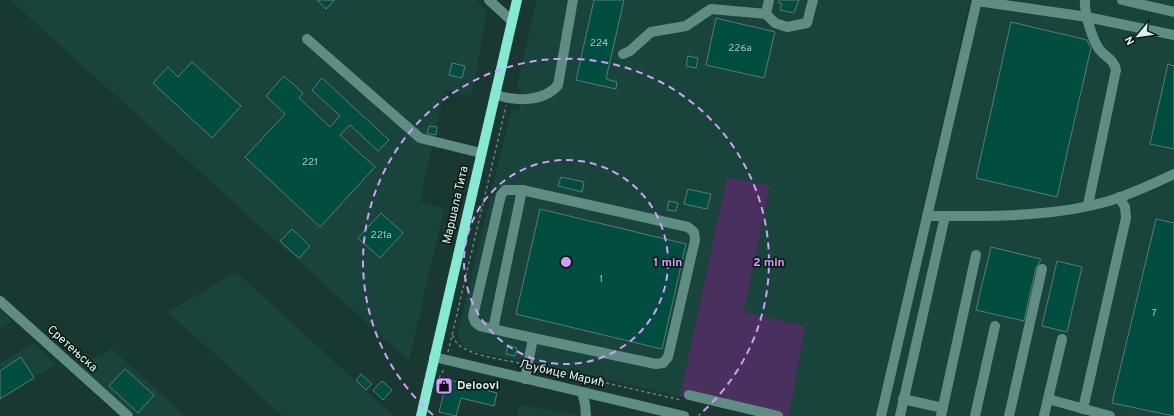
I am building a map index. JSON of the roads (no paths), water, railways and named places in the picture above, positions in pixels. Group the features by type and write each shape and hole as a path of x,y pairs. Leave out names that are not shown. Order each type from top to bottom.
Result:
{"main road":[{"name":"Маршала Тита","path":"421,416 517,0"}],"street":[{"path":"489,0 512,21"},
{"path":"495,94 508,99 521,99 553,91 558,85 573,0"},
{"path":"766,14 769,0"},
{"path":"622,54 630,51 651,32 686,26 711,9 766,14 775,22 787,27 807,23 813,0"},
{"path":"881,416 977,0 1087,17 1174,36"},
{"path":"1085,0 1087,17 1096,43 1100,50 1115,64 1116,70 1088,205"},
{"path":"1122,0 1174,12"},
{"path":"307,39 420,138 481,153"},
{"path":"927,216 1000,215 1066,210 1120,197 1174,174"},
{"path":"505,190 522,190 688,227 694,232 695,240 668,357 663,364 493,330 480,326 476,322 473,316 501,196 505,190"},
{"path":"493,330 522,190"},
{"path":"1083,409 1126,218 1125,207 1120,197"},
{"path":"900,416 945,216"},
{"path":"903,399 942,412 976,255"},
{"path":"1009,416 1042,269"},
{"name":"Сретењска","path":"0,301 128,416"},
{"path":"975,416 995,326"},
{"path":"901,329 918,334"},
{"path":"525,378 532,338"},
{"path":"1044,416 1062,339"},
{"name":"Љубице Марић","path":"434,357 684,416"},
{"path":"582,392 586,416"},
{"path":"685,398 778,416"},
{"path":"1048,400 1110,416"}],"place":[{"name":"Deloovi","path":"444,386"}]}
